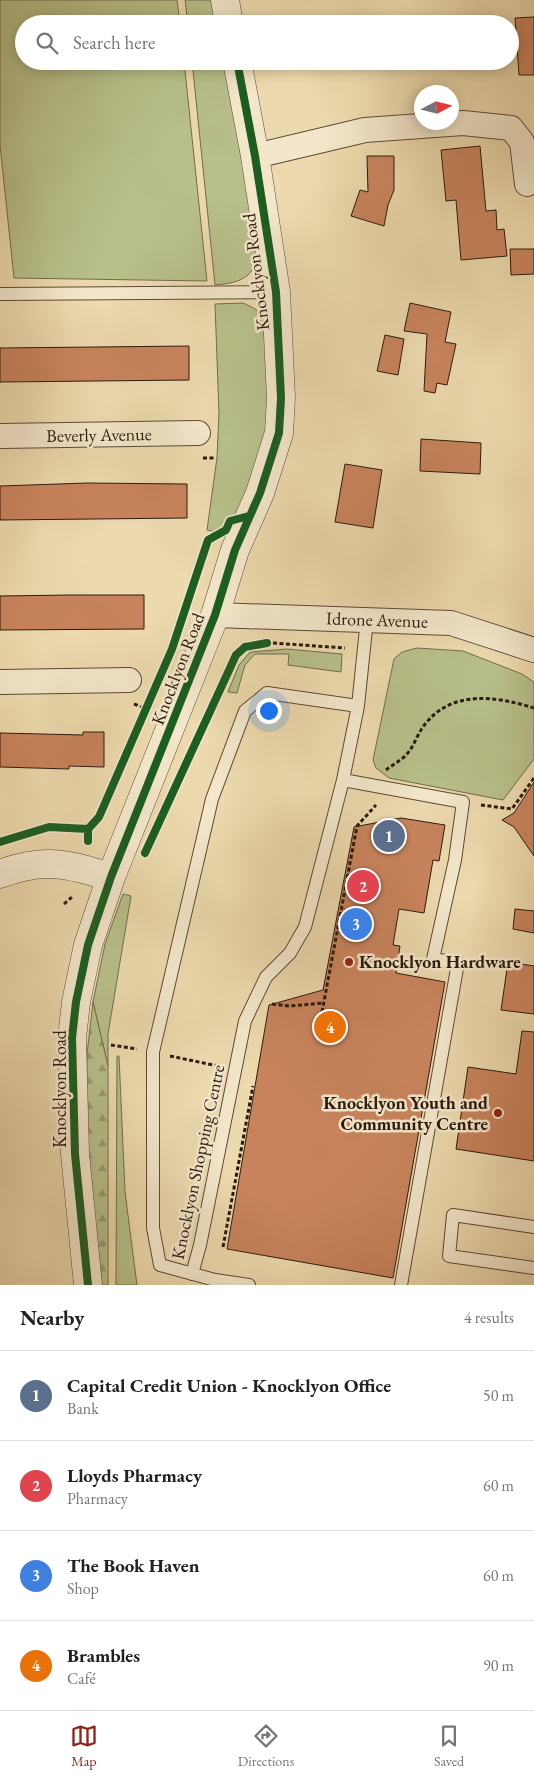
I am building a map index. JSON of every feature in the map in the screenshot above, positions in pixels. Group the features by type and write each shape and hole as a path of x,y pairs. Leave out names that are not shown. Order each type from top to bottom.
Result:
{"street":[{"path":"225,0 228,15"},
{"name":"Knocklyon Road","path":"88,1285 74,1135 72,1038 76,1002 88,945 111,877 215,615 235,550 260,493 279,433 281,398 276,292 255,156 239,70"},
{"path":"255,156 365,130 464,124 511,128 522,142 527,184"},
{"name":"Beverly Avenue","path":"0,436 198,434"},
{"name":"Idrone Avenue","path":"215,615 451,623 534,650"},
{"path":"0,682 129,692"},
{"path":"0,874 21,866 48,863 80,868 111,877"}],"lane":[{"path":"0,294 276,292"},
{"name":"Knocklyon Shopping Centre","path":"358,706 267,693 245,711 212,799 153,1052 153,1228 160,1265 192,1274 200,1245 245,1021 266,977 290,953 305,927 343,780 358,706 367,619"},
{"path":"343,780 463,802 455,860 434,959 458,963 401,1285"},
{"path":"534,1227 453,1215 449,1256 534,1268"},
{"path":"192,1274 249,1285"}],"path":[{"path":"198,458 214,458"},
{"path":"267,643 344,648"},
{"path":"129,692 147,709"},
{"path":"381,774 407,754 424,725 442,709 458,700 480,698 500,700 534,708"},
{"path":"143,718 150,701"},
{"path":"463,802 512,809 534,778"},
{"path":"322,1012 357,826 376,805"},
{"path":"64,904 72,897"},
{"path":"268,1003 289,1006 324,1003"},
{"path":"111,1044 255,1073 223,1248"}],"green space":[{"path":"0,0 177,0 179,15 15,15 15,70 185,70 207,281 14,278 0,145"},
{"path":"185,0 213,0 216,15 187,15"},
{"path":"193,70 227,70 258,260 246,277 241,280 215,285"},
{"path":"243,303 258,311 264,320 266,328 269,370 268,423 259,459 235,517 229,519 224,528 216,532 207,530 217,458 219,413 215,304"},
{"path":"417,648 463,651 522,674 534,682 534,759 503,800 389,778 376,768 373,760 394,659 402,652"},
{"path":"287,649 342,654 341,672 288,665 289,654 255,654 245,665 237,693 228,692 239,665 250,652"},
{"path":"123,894 131,896 108,1034 108,1066 93,1002 105,944"},
{"path":"93,1002 108,1066 108,1285 102,1285 88,1155 86,1115 87,1054"},
{"path":"117,1056 119,1056 125,1192 137,1285 116,1285"}],"building":[{"path":"534,17 534,75 519,75 519,18"},
{"path":"480,146 486,211 496,210 497,230 504,229 507,256 461,260 456,200 446,201 441,150"},
{"path":"367,156 394,156 394,190 388,205 384,226 351,216 360,190 368,192"},
{"path":"510,249 534,249 534,274 511,275"},
{"path":"410,303 451,312 445,342 456,344 447,385 437,383 435,393 424,391 427,334 404,331"},
{"path":"385,335 404,339 398,375 377,371"},
{"path":"189,346 189,380 0,382 0,348"},
{"path":"421,439 481,443 480,474 420,471"},
{"path":"345,464 382,470 373,528 335,522"},
{"path":"87,483 187,484 187,518 0,520 0,486"},
{"path":"144,595 144,629 0,630 0,596"},
{"path":"83,732 104,732 104,767 69,766 69,769 0,767 0,733 83,735"},
{"path":"534,782 534,856 514,827 502,820 514,813"},
{"path":"401,818 445,825 439,861 433,860 424,913 399,909 393,945 400,946 396,973 445,982 393,1278 227,1249 269,1005 323,990 354,827"},
{"path":"515,909 534,911 534,933 513,929"},
{"path":"508,962 534,966 534,1014 501,1010"},
{"name":"Knocklyon Youth and Community Centre","path":"522,1031 534,1032 534,1161 456,1149 468,1067 516,1074"}],"cycle path":[{"path":"88,1285 75,1154 72,1038 76,1002 88,945 111,877 215,615 235,550 260,493 279,433 281,398 276,292 255,156 239,70"},
{"path":"88,841 88,829 99,817 172,649 208,540 226,530 230,521 249,516"},
{"path":"145,853 236,655 245,647 267,643"},
{"path":"0,842 49,827 88,829"}],"place":[{"name":"Capital Credit Union - Knocklyon Office","path":"389,836"},
{"name":"Lloyds Pharmacy","path":"363,886"},
{"name":"The Book Haven","path":"356,924"},
{"name":"Knocklyon Hardware","path":"349,962"},
{"name":"Brambles","path":"330,1027"},
{"name":"Knocklyon Youth and Community Centre","path":"498,1113"}]}
